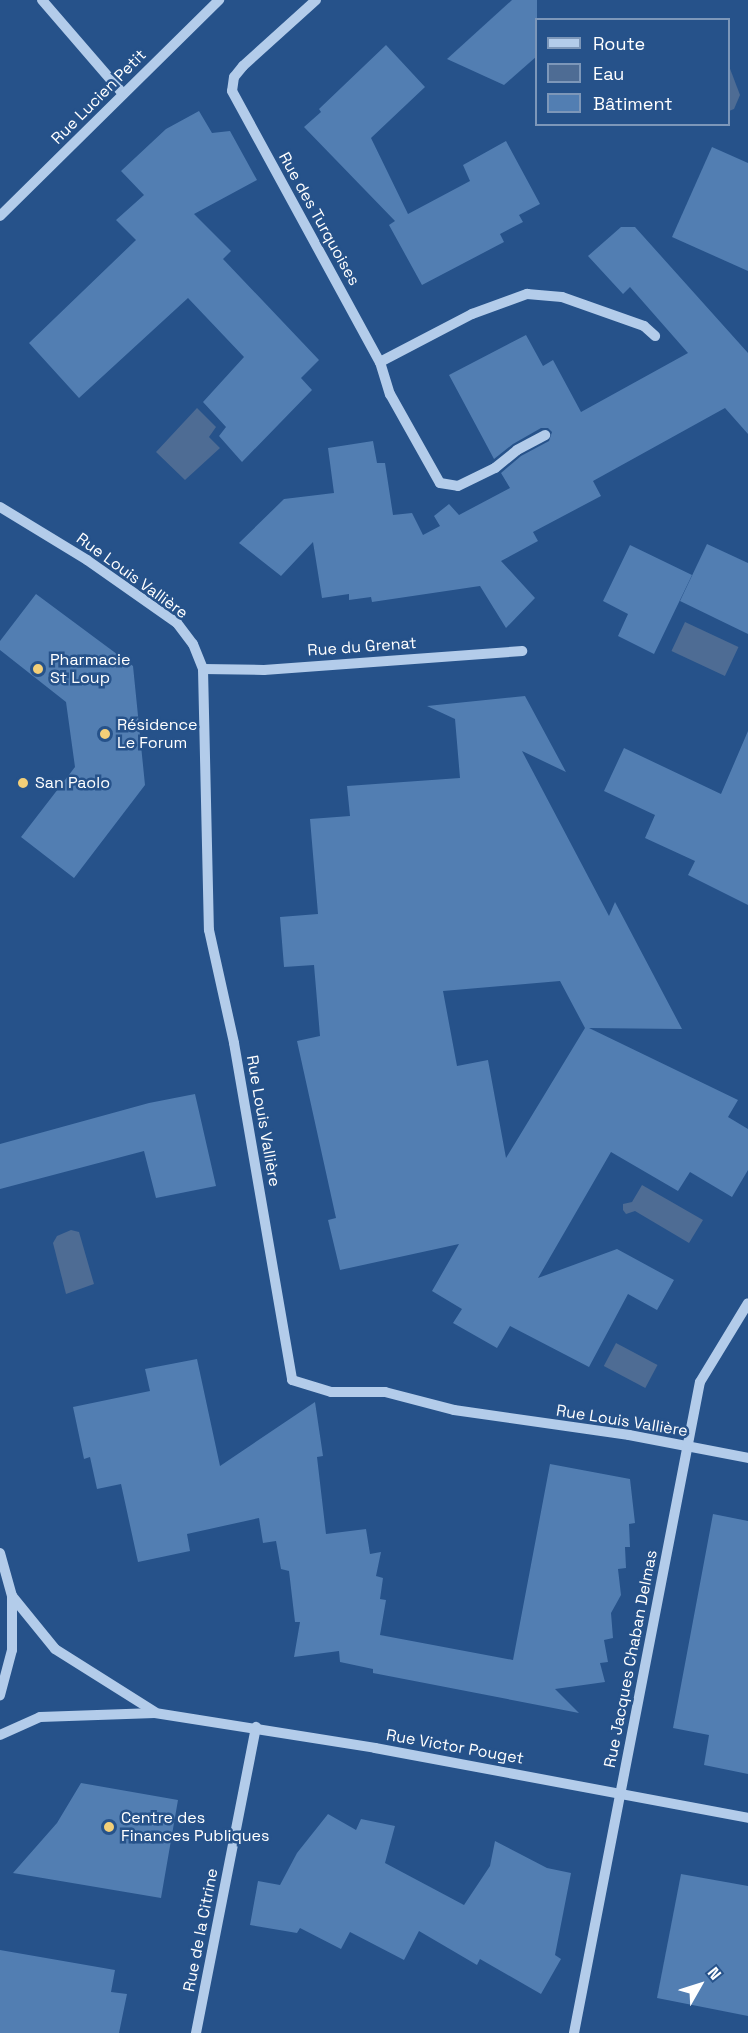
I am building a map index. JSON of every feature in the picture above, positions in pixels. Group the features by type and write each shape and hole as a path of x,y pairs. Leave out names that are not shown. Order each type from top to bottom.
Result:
{"street":[{"path":"42,0 123,94"},
{"name":"Rue Lucien Petit","path":"0,216 219,0"},
{"name":"Rue des Turquoises","path":"316,0 243,66 234,77 232,91 380,362 390,394 440,483 458,486 495,468 517,450 545,435"},
{"path":"380,362 472,314 527,294 562,297 644,327 655,336"},
{"name":"Rue Louis Vallière","path":"0,507 87,560 177,623 193,644 203,669 209,930 234,1043 292,1380 331,1392 385,1392 454,1410 629,1435 748,1458"},
{"name":"Rue du Grenat","path":"203,669 264,670 522,651"},
{"name":"Rue Jacques Chaban Delmas","path":"574,2033 700,1382 748,1303"},
{"path":"0,1553 12,1596 12,1650 0,1695"},
{"name":"Rue Victor Pouget","path":"12,1596 55,1649 155,1713"},
{"name":"Rue Victor Pouget","path":"0,1735 40,1717 155,1713 256,1727 748,1818"},
{"name":"Rue de la Citrine","path":"196,2033 256,1727"}],"water":[{"path":"730,69 740,95 734,109 730,111"},
{"path":"197,408 216,427 209,437 220,448 185,480 156,452"},
{"path":"685,622 738,647 725,676 671,651"},
{"path":"642,1185 703,1220 689,1243 635,1211 626,1214 623,1204 632,1202"},
{"path":"71,1230 79,1232 94,1284 66,1294 53,1243 57,1236"},
{"path":"616,1343 657,1365 645,1388 604,1366"}],"building":[{"path":"512,0 537,0 535,58 504,85 447,59"},
{"path":"386,45 425,87 371,138 408,214 470,181 463,165 506,141 540,204 519,215 523,222 500,234 504,242 422,285 389,225 395,221 304,127 321,112 319,109"},
{"path":"199,111 212,133 230,131 257,180 194,214 231,251 223,259 319,360 301,378 312,390 242,462 219,436 226,427 203,402 244,357 188,298 79,398 29,343 136,240 116,220 144,195 121,171 166,129"},
{"path":"712,147 748,163 748,271 672,237"},
{"path":"621,227 635,227 748,353 748,434 725,408 593,481 601,496 533,532 538,541 501,561 535,598 506,628 480,586 372,602 371,597 349,600 349,594 322,598 313,542 281,576 239,543 284,499 334,493 328,448 373,441 377,463 385,463 393,515 412,513 423,535 440,526 434,516 449,504 459,515 510,488 501,473 521,456 549,441 552,432 548,428 541,428 513,444 494,459 449,375 526,335 543,366 553,360 581,412 688,353 630,287 623,294 588,256"},
{"path":"707,544 748,563 748,634 680,601"},
{"path":"630,545 692,575 654,654 618,636 628,614 603,601"},
{"name":"Résidence Le Forum","path":"36,594 133,666 145,785 74,878 21,837 75,767 66,702 0,650 0,641"},
{"path":"525,696 566,772 522,751 609,916 615,902 682,1029 589,1028 738,1100 728,1117 748,1129 748,1170 732,1197 690,1172 678,1191 611,1152 538,1278 617,1249 674,1280 657,1310 628,1294 589,1367 510,1326 497,1348 453,1323 462,1309 432,1291 459,1244 340,1270 328,1220 336,1218 297,1041 320,1036 314,965 284,967 280,917 318,914 310,819 350,816 347,786 460,778 455,719 427,706","holes":["560,981 585,1028 506,1158 488,1060 457,1066 443,991"]},
{"path":"748,731 748,905 688,875 695,861 645,838 655,815 604,791 624,748 721,794"},
{"path":"195,1094 216,1186 156,1198 144,1151 0,1189 0,1144 149,1103"},
{"path":"197,1359 220,1466 315,1402 323,1456 317,1457 326,1534 366,1529 370,1554 381,1552 376,1576 383,1578 380,1599 386,1600 380,1635 513,1660 550,1464 630,1479 635,1523 629,1524 630,1547 625,1547 626,1568 618,1569 621,1595 611,1613 613,1638 604,1640 608,1662 600,1663 605,1682 555,1689 579,1713 373,1673 373,1669 340,1662 339,1651 294,1657 300,1622 295,1622 289,1571 281,1569 276,1541 263,1543 259,1518 187,1534 190,1551 138,1562 121,1484 97,1489 90,1457 84,1459 73,1407 150,1391 145,1369"},
{"path":"713,1514 748,1521 748,1774 704,1765 709,1735 673,1728"},
{"path":"81,1783 178,1800 161,1898 13,1873 57,1823"},
{"path":"328,1814 356,1830 361,1819 395,1826 385,1863 464,1905 490,1866 495,1841 547,1868 571,1873 555,1955 561,1959 541,1994 480,1959 477,1965 419,1931 404,1960 350,1932 341,1949 300,1928 297,1933 250,1925 258,1881 280,1885 297,1853"},
{"path":"681,1874 748,1886 748,2016 657,1998"},
{"path":"0,1950 115,1970 111,1992 127,1994 119,2033 0,2033"}],"place":[{"name":"Pharmacie St Loup","path":"38,669"},
{"name":"Résidence Le Forum","path":"105,734"},
{"name":"San Paolo","path":"23,783"},
{"name":"Centre des Finances Publiques","path":"109,1827"}]}
